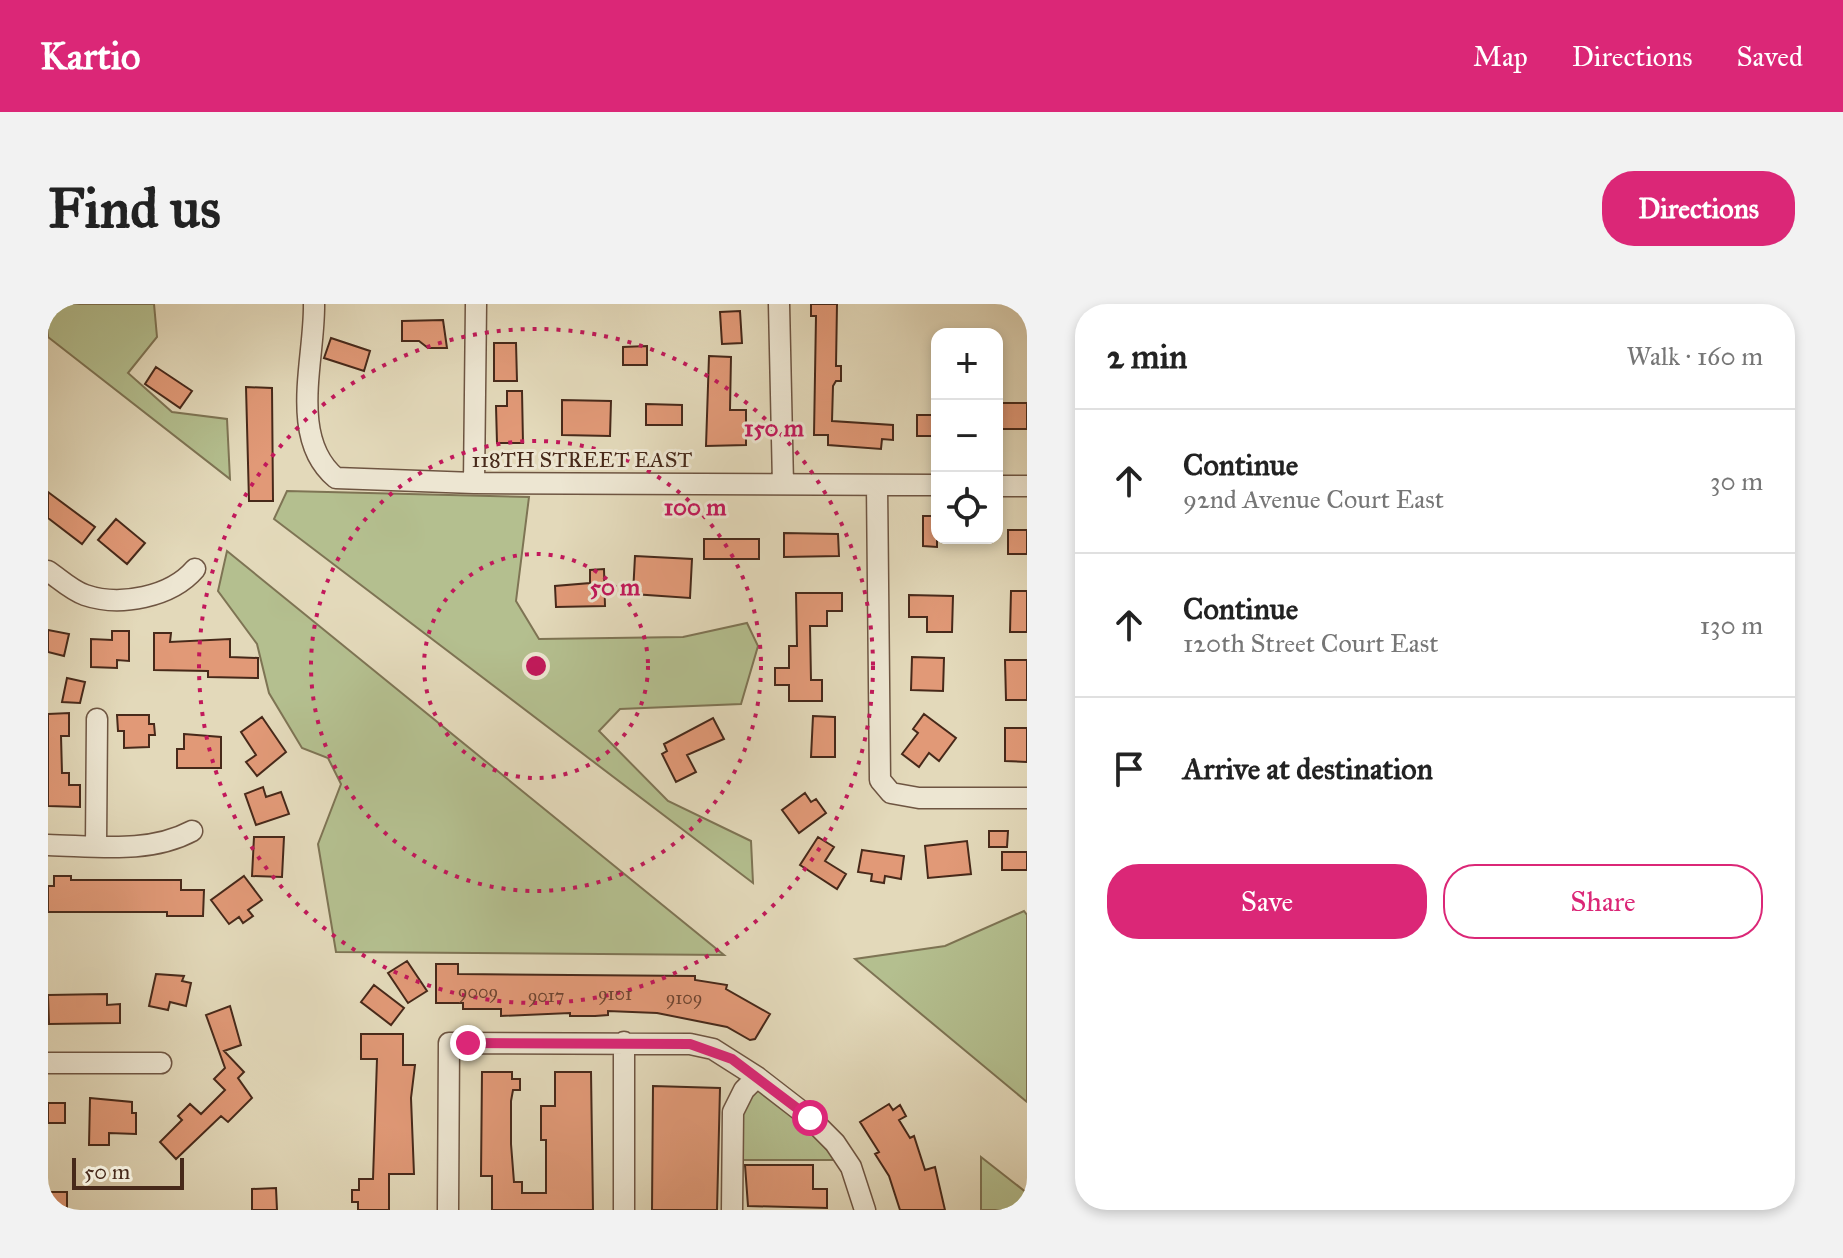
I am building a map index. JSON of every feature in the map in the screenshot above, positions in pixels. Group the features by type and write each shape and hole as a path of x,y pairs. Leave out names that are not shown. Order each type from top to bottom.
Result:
{"street":[{"name":"118TH STREET EAST","path":"314,304 309,427 316,454 326,470 336,478 474,483 931,485"},
{"path":"474,483 476,304"},
{"path":"779,304 783,484"},
{"path":"877,485 877,769 880,780 891,793 919,798 1027,798"},
{"path":"1003,486 1027,486"},
{"path":"48,571 75,590 108,599 168,591 182,585 195,569"},
{"path":"96,846 97,719"},
{"path":"48,845 148,846 171,842 192,831"},
{"path":"624,1042 624,1210"},
{"path":"448,1210 449,1043 624,1042 690,1044 713,1049 757,1077 810,1118 835,1143 851,1167 865,1210"},
{"path":"48,1063 161,1063"},
{"path":"732,1210 733,1112 744,1090 757,1077"}],"green space":[{"path":"48,304 154,304 157,337 128,373 172,412 227,419 230,479 48,337"},
{"path":"287,491 529,497 516,601 539,639 683,637 747,623 758,646 741,704 620,709 599,731 668,801 751,841 753,883 274,519"},
{"path":"227,551 724,955 336,952 318,844 341,784 328,758 302,748 269,693 257,644 218,591"},
{"path":"1024,911 1027,915 1027,1102 855,959 945,946"},
{"path":"759,1086 800,1119 836,1160 736,1160 737,1111"},
{"path":"981,1157 1027,1193 1027,1210 981,1210"}],"building":[{"path":"811,304 837,304 836,366 841,366 841,381 836,381 833,386 832,421 893,425 893,440 882,439 881,449 828,445 828,435 814,435 816,316 811,316"},
{"path":"740,311 742,343 722,344 720,312"},
{"path":"443,320 447,348 428,348 419,341 402,341 402,321"},
{"path":"331,338 370,351 364,371 324,358"},
{"path":"494,343 516,343 517,381 494,381"},
{"path":"647,346 647,365 623,365 623,347"},
{"path":"709,356 731,357 730,410 746,410 746,445 706,446"},
{"path":"156,367 192,391 180,408 145,384"},
{"path":"246,387 272,388 273,501 249,501"},
{"path":"507,391 522,391 523,443 497,443 496,406 507,406"},
{"path":"562,400 611,401 610,436 562,435"},
{"path":"1003,403 1027,403 1027,429 1003,429"},
{"path":"646,404 682,405 682,425 646,425"},
{"path":"917,415 931,415 931,436 917,436"},
{"path":"48,492 95,527 82,544 48,518"},
{"path":"923,516 931,516 931,544 937,544 937,547 923,546"},
{"path":"116,519 145,543 127,564 98,540"},
{"path":"1008,530 1027,530 1027,554 1008,554"},
{"path":"784,533 838,534 839,556 784,557"},
{"path":"704,539 759,539 759,559 704,559"},
{"path":"635,556 692,559 690,598 633,594"},
{"path":"604,569 605,606 556,607 555,586 590,583 590,570"},
{"path":"1011,591 1027,591 1027,632 1010,632"},
{"path":"796,593 842,593 842,611 827,611 827,626 810,626 811,680 822,680 822,701 789,701 789,685 775,685 775,668 789,668 789,646 797,646"},
{"path":"909,595 953,596 952,632 927,632 927,617 909,617"},
{"path":"48,630 69,634 64,656 48,652"},
{"path":"112,631 129,631 129,661 117,660 117,668 91,667 91,639 112,640"},
{"path":"154,633 171,633 170,642 230,639 230,657 258,658 258,678 208,677 208,671 154,670"},
{"path":"912,657 944,658 943,691 911,690"},
{"path":"1005,660 1027,660 1027,700 1006,700"},
{"path":"67,678 85,682 80,703 62,702"},
{"path":"69,713 69,736 61,736 62,773 69,773 69,785 80,785 80,807 48,806 48,714"},
{"path":"924,714 956,738 939,761 929,753 919,767 902,754 918,733 913,729"},
{"path":"117,715 149,715 149,724 154,724 155,735 149,735 149,747 124,748 124,731 118,731"},
{"path":"813,716 835,717 835,757 811,757"},
{"path":"262,717 286,752 257,776 246,762 256,755 241,732"},
{"path":"713,718 724,739 687,755 696,772 676,782 662,754 667,751 664,744"},
{"path":"1005,728 1027,728 1027,762 1005,761"},
{"path":"184,734 221,737 221,768 177,768 177,749 184,749"},
{"path":"263,787 266,797 281,792 289,814 256,825 245,794"},
{"path":"805,793 811,802 816,799 826,813 799,833 782,810"},
{"path":"989,831 1008,831 1007,847 989,847"},
{"path":"254,837 284,837 282,877 252,876"},
{"path":"818,837 834,847 825,861 846,874 837,889 800,865"},
{"path":"967,841 971,874 928,878 925,846"},
{"path":"862,850 904,856 901,879 885,876 884,883 871,881 872,874 858,872"},
{"path":"1002,852 1027,852 1027,870 1002,870"},
{"path":"54,876 71,876 71,880 181,880 181,890 204,890 203,916 167,916 167,912 48,912 48,886 54,886"},
{"path":"244,876 262,900 248,910 253,916 243,923 239,917 229,924 211,900"},
{"path":"407,961 427,991 408,1003 388,973"},
{"path":"436,964 458,964 458,974 695,976 695,980 727,985 726,989 770,1014 755,1039 750,1040 727,1027 657,1013 608,1011 608,1015 595,1016 570,1016 570,1013 501,1016 501,1009 463,1009 463,1003 436,1003"},
{"path":"156,974 184,976 182,981 191,983 186,1006 170,1002 168,1010 149,1006"},
{"path":"374,985 404,1008 391,1025 361,1002"},
{"path":"107,994 107,1005 120,1004 120,1023 49,1024 48,995"},
{"path":"230,1006 241,1045 224,1051 244,1072 238,1078 252,1098 228,1122 221,1116 176,1159 160,1142 182,1120 178,1116 190,1104 201,1114 225,1090 214,1079 225,1068 206,1015"},
{"path":"361,1034 403,1034 403,1065 415,1065 411,1098 414,1174 389,1174 389,1210 358,1210 358,1202 352,1202 352,1190 359,1190 359,1179 373,1179 377,1059 361,1059"},
{"path":"482,1072 512,1072 512,1079 520,1079 520,1090 513,1090 511,1101 514,1182 522,1182 522,1193 546,1193 546,1140 541,1140 541,1106 555,1106 555,1072 591,1072 593,1210 492,1210 492,1176 481,1176"},
{"path":"653,1086 720,1088 717,1210 652,1210"},
{"path":"90,1098 132,1102 132,1113 136,1113 136,1134 109,1133 109,1145 89,1145"},
{"path":"48,1103 65,1103 65,1123 48,1123"},
{"path":"889,1104 893,1110 900,1105 906,1116 899,1120 910,1138 914,1136 925,1170 935,1167 945,1210 900,1210 889,1176 875,1154 879,1152 860,1122"},
{"path":"745,1165 813,1165 813,1189 827,1189 827,1208 748,1206"},
{"path":"276,1188 277,1210 252,1210 252,1189"},
{"path":"48,1192 67,1192 67,1210 48,1210"}],"route":[{"path":"468,1043 690,1044 713,1049 732,1059 810,1118"}]}
